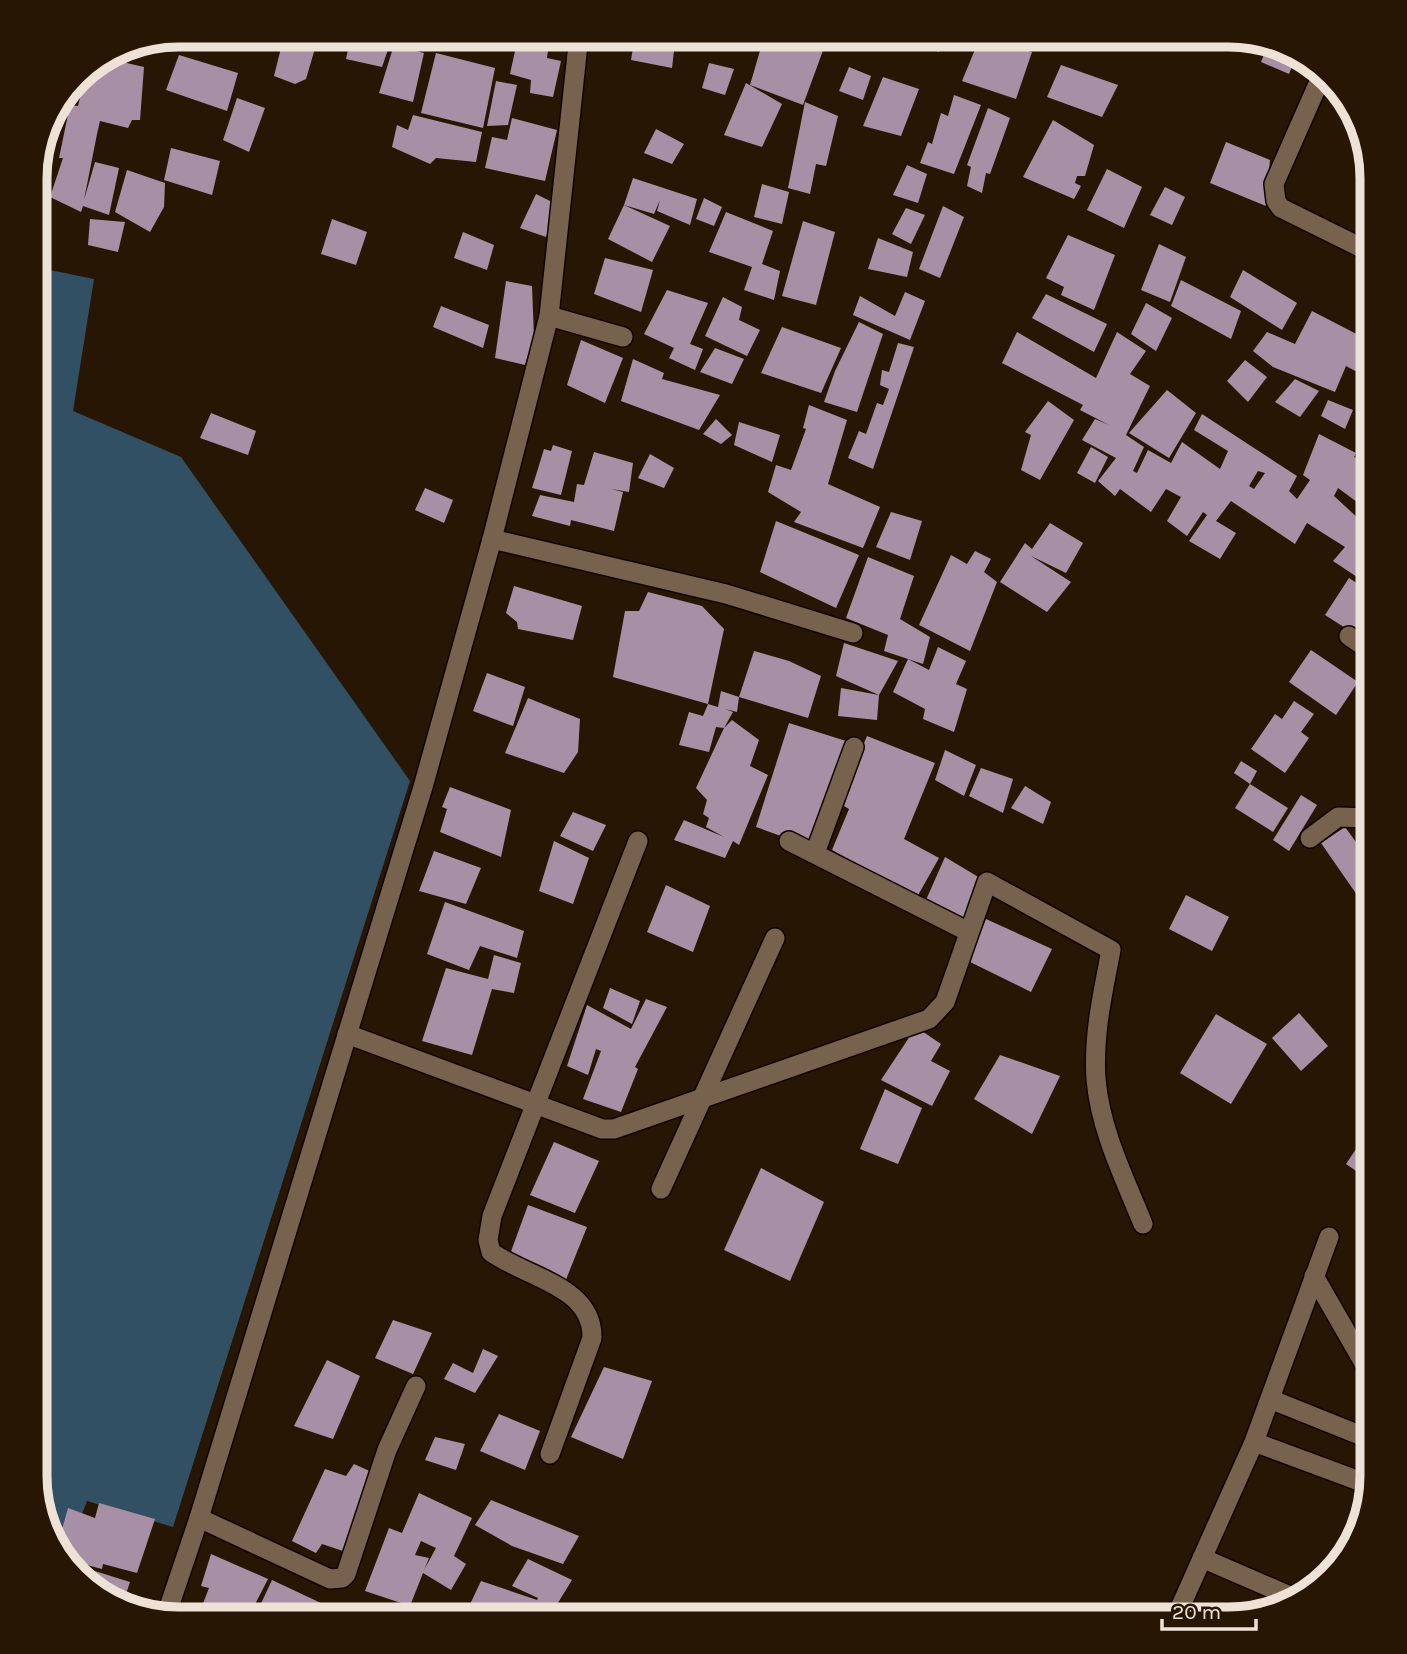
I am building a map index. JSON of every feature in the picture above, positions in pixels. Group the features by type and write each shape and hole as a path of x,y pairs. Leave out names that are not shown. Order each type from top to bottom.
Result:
{"street":[{"path":"169,1606 199,1518 423,787 492,539 549,316 578,48"},
{"path":"1318,83 1274,184 1276,201 1281,208 1360,247"},
{"path":"549,316 623,337"},
{"path":"492,539 726,594 853,633"},
{"path":"1349,636 1360,644"},
{"path":"815,853 854,747"},
{"path":"1310,838 1338,817 1360,818"},
{"path":"550,1454 592,1338 592,1322 585,1307 561,1289 491,1252 488,1240 492,1216 638,841"},
{"path":"789,841 967,931"},
{"path":"347,1034 608,1130 929,1020 945,1002 967,931 987,882 1111,950 1098,1016 1096,1078 1109,1136 1143,1224"},
{"path":"661,1189 775,938"},
{"path":"1180,1607 1254,1442 1329,1237"},
{"path":"1314,1276 1360,1356"},
{"path":"199,1518 330,1578 342,1578 346,1574 387,1450 416,1386"},
{"path":"1270,1399 1360,1435"},
{"path":"1254,1442 1360,1481"},
{"path":"1202,1558 1285,1594"}],"water":[{"path":"48,270 94,279 73,411 181,457 410,781 173,1527 87,1501 69,1548 54,1518 47,1476"}],"building":[{"path":"281,48 315,48 306,79 295,84 274,76"},
{"path":"348,48 389,48 382,67 346,59"},
{"path":"393,48 424,53 413,102 379,93"},
{"path":"501,48 548,48 547,58 561,61 553,97 530,93 531,80 510,74 515,51"},
{"path":"633,48 674,51 672,68 631,60"},
{"path":"761,48 824,48 803,105 750,85"},
{"path":"976,48 1020,48 1032,52 1016,99 962,81"},
{"path":"436,53 495,68 483,128 421,113"},
{"path":"1265,53 1293,64 1289,74 1261,62"},
{"path":"179,55 238,73 227,111 166,90"},
{"path":"119,61 144,67 140,120 132,120 128,128 100,121 84,200 95,162 119,168 109,215 83,206 81,212 50,197 63,158 59,158 70,105 78,106 82,90 113,65"},
{"path":"709,63 734,69 725,95 702,88"},
{"path":"1061,65 1118,85 1102,117 1047,97"},
{"path":"849,67 871,76 863,100 839,91"},
{"path":"883,77 919,89 901,136 863,126"},
{"path":"496,81 517,85 508,125 487,126"},
{"path":"746,83 782,104 762,147 724,135"},
{"path":"954,95 981,105 954,174 920,163 928,142 932,144 941,113 948,116"},
{"path":"237,98 265,108 249,152 223,140"},
{"path":"805,102 838,116 826,166 816,164 810,194 788,188"},
{"path":"988,108 1010,118 990,174 986,173 982,193 967,186 971,167 967,165"},
{"path":"413,115 482,132 476,162 436,158 430,164 392,147 397,125 408,130"},
{"path":"512,118 557,130 545,181 485,168 492,137 507,140"},
{"path":"1053,120 1094,145 1085,176 1077,176 1075,183 1081,186 1074,199 1023,177"},
{"path":"656,129 684,144 672,164 644,153"},
{"path":"1226,142 1270,160 1266,206 1210,183"},
{"path":"171,148 220,161 212,195 164,180"},
{"path":"907,165 927,174 918,203 893,195"},
{"path":"1107,169 1142,187 1124,228 1087,210"},
{"path":"127,170 165,183 164,207 150,232 115,212"},
{"path":"633,178 697,199 690,225 657,211 660,200 654,214 624,205"},
{"path":"762,184 789,192 782,224 754,217"},
{"path":"1165,187 1185,197 1172,225 1150,215"},
{"path":"536,194 556,204 546,237 520,228"},
{"path":"704,198 722,207 714,226 696,219"},
{"path":"624,205 670,226 652,262 608,239"},
{"path":"943,206 964,217 940,278 919,269"},
{"path":"906,208 925,215 911,244 892,234"},
{"path":"726,212 773,231 762,264 780,271 774,300 744,290 752,267 709,252"},
{"path":"90,219 125,222 118,252 88,245"},
{"path":"332,219 367,232 356,265 321,254"},
{"path":"803,221 835,232 816,305 782,296"},
{"path":"463,232 494,245 487,270 454,258"},
{"path":"1068,235 1115,255 1094,310 1061,295 1064,287 1046,278"},
{"path":"878,238 913,252 907,277 868,269"},
{"path":"1159,244 1186,257 1170,302 1141,290"},
{"path":"605,258 653,270 641,312 594,294"},
{"path":"1243,270 1297,303 1282,330 1230,297"},
{"path":"1181,280 1241,311 1231,339 1171,306"},
{"path":"506,281 532,286 534,337 525,365 495,358"},
{"path":"667,290 708,303 690,344 703,349 695,370 669,358 674,348 644,334"},
{"path":"905,292 925,301 910,340 853,315 860,296 895,316"},
{"path":"1046,294 1107,324 1094,352 1032,318"},
{"path":"723,297 742,307 739,320 760,330 747,356 705,336"},
{"path":"1146,303 1172,318 1156,351 1131,334"},
{"path":"441,306 489,325 483,348 433,327"},
{"path":"1312,311 1360,336 1360,374 1346,366 1335,392 1273,367 1253,351 1267,332 1295,344"},
{"path":"859,322 883,334 857,412 824,402 835,371"},
{"path":"782,327 841,348 821,393 761,373"},
{"path":"1017,332 1096,378 1117,332 1146,351 1130,374 1150,386 1126,435 1144,447 1133,471 1137,473 1148,450 1171,463 1182,442 1220,469 1228,451 1194,430 1202,414 1297,476 1289,491 1297,499 1310,480 1303,475 1319,434 1356,453 1354,457 1360,460 1360,504 1338,488 1334,496 1360,520 1360,579 1333,561 1345,547 1307,523 1295,544 1231,501 1216,521 1236,533 1220,559 1189,541 1207,515 1203,512 1187,536 1167,521 1181,497 1166,489 1151,512 1120,489 1115,496 1098,481 1116,458 1082,440 1095,419 1109,425 1080,410 1083,405 1002,363","holes":["1258,471 1265,473 1254,489 1249,486"]},
{"path":"581,340 623,358 605,403 567,385"},
{"path":"898,343 914,347 873,469 848,458 859,431 866,434 877,403 883,405 889,389 880,385 882,370 889,372"},
{"path":"715,348 744,359 732,384 700,372"},
{"path":"633,359 664,373 662,379 720,395 699,430 621,401"},
{"path":"1245,360 1267,377 1248,402 1227,381"},
{"path":"1295,379 1319,391 1300,417 1275,402"},
{"path":"1167,390 1196,413 1169,458 1129,433"},
{"path":"1328,400 1353,410 1345,429 1321,416"},
{"path":"1048,401 1074,420 1040,480 1021,470 1031,435 1025,432"},
{"path":"809,405 847,420 828,484 880,507 863,548 794,522 801,512 768,492 776,465 791,470 806,429 803,428"},
{"path":"211,413 256,431 248,455 200,438"},
{"path":"716,419 732,435 721,444 703,434"},
{"path":"739,422 780,435 772,462 734,445"},
{"path":"553,445 572,451 561,495 532,488 544,449 551,451"},
{"path":"1091,447 1108,457 1095,483 1077,473"},
{"path":"594,452 633,463 629,492 611,489 623,492 614,531 571,520 570,526 532,516 540,495 574,502 577,484 584,485"},
{"path":"650,454 674,468 664,488 638,478"},
{"path":"425,488 453,500 444,523 415,510"},
{"path":"891,512 922,521 910,560 876,547"},
{"path":"776,521 859,555 836,608 760,572"},
{"path":"1050,523 1083,543 1066,573 1031,556 1071,582 1047,612 1000,582 1025,543 1032,549"},
{"path":"975,551 991,559 984,572 997,582 970,651 919,625 951,555 967,564"},
{"path":"868,557 914,576 900,619 930,637 923,664 884,651 888,635 846,618"},
{"path":"1349,578 1360,585 1358,636 1325,615"},
{"path":"514,586 582,606 573,640 518,629 517,622 506,613"},
{"path":"648,592 702,606 724,629 708,704 613,677 625,611 639,611"},
{"path":"844,643 898,661 879,695 836,676"},
{"path":"938,647 966,661 956,684 967,689 954,732 923,719 925,709 893,692 908,659 929,670"},
{"path":"1311,650 1358,682 1336,715 1289,682"},
{"path":"754,651 789,661 821,676 808,718 739,697"},
{"path":"487,673 525,687 513,726 473,711"},
{"path":"841,688 879,695 877,720 838,716"},
{"path":"721,691 739,697 737,712 725,709 733,712 724,728 716,727 709,752 679,745 689,712 703,716 708,704 718,707"},
{"path":"528,698 580,719 578,752 564,773 505,753"},
{"path":"1294,701 1314,714 1301,732 1309,738 1285,773 1251,749 1275,714 1282,719"},
{"path":"732,720 759,740 750,766 768,775 739,845 733,841 725,858 674,840 684,820 724,837 706,827 709,818 703,814 707,800 696,788 724,728"},
{"path":"789,723 846,741 809,846 756,827"},
{"path":"867,736 935,763 904,839 939,858 917,897 832,850 849,809 839,803"},
{"path":"945,750 976,765 964,796 935,780"},
{"path":"1241,761 1257,771 1250,784 1234,773"},
{"path":"981,768 1013,779 1003,813 969,796"},
{"path":"1250,784 1288,808 1273,832 1235,808"},
{"path":"1025,786 1051,802 1043,824 1011,808"},
{"path":"450,787 511,810 501,857 440,832 447,809 442,807"},
{"path":"1301,795 1317,805 1289,851 1273,840"},
{"path":"573,812 606,825 593,851 560,836"},
{"path":"1345,827 1360,848 1360,893 1357,895 1321,843"},
{"path":"554,841 589,858 573,904 539,891"},
{"path":"434,851 481,868 466,904 419,891"},
{"path":"945,857 985,881 967,920 926,900"},
{"path":"666,885 710,906 693,952 647,932"},
{"path":"1186,895 1229,917 1212,951 1169,929"},
{"path":"445,902 524,931 517,958 480,946 469,970 427,954"},
{"path":"986,919 1052,949 1031,992 968,961"},
{"path":"494,955 521,963 514,993 492,989 472,1055 422,1041 446,968 488,979"},
{"path":"610,988 640,1001 632,1024 603,1008"},
{"path":"646,999 667,1007 635,1067 638,1069 621,1112 583,1099 601,1051 596,1049 588,1075 567,1066 587,1005 631,1029"},
{"path":"1299,1013 1328,1046 1301,1071 1272,1038"},
{"path":"1216,1014 1267,1044 1231,1104 1180,1073"},
{"path":"916,1027 941,1044 931,1061 950,1071 932,1106 881,1080"},
{"path":"1000,1055 1060,1076 1032,1134 974,1099"},
{"path":"885,1089 922,1108 898,1164 860,1149"},
{"path":"554,1142 599,1161 575,1213 530,1195"},
{"path":"1360,1143 1360,1174 1346,1164"},
{"path":"761,1168 824,1202 790,1281 724,1250"},
{"path":"528,1205 587,1227 565,1282 509,1257"},
{"path":"393,1320 432,1333 413,1374 375,1358"},
{"path":"483,1349 498,1356 475,1393 444,1379 453,1363 473,1373"},
{"path":"327,1360 360,1376 333,1439 294,1426"},
{"path":"604,1367 652,1381 623,1459 571,1437"},
{"path":"499,1414 540,1431 525,1470 480,1451"},
{"path":"435,1437 465,1444 456,1470 425,1460"},
{"path":"354,1464 374,1473 343,1551 322,1544 316,1553 292,1541 325,1469 346,1476"},
{"path":"419,1493 472,1518 454,1556 466,1564 451,1590 423,1573 410,1606 365,1591 389,1528 402,1533","holes":["421,1541 436,1548 424,1570 429,1558 415,1555"]},
{"path":"491,1500 579,1536 563,1564 512,1546 475,1525"},
{"path":"99,1503 155,1519 137,1573 103,1564 102,1569 83,1565 74,1555 61,1534 68,1508 95,1518"},
{"path":"211,1554 268,1579 254,1607 202,1607 209,1588 201,1586"},
{"path":"528,1559 572,1580 555,1607 469,1607 481,1581 537,1600 538,1598 512,1586"},
{"path":"86,1568 130,1582 125,1596 106,1585"},
{"path":"272,1580 323,1604 322,1607 259,1607"}]}
